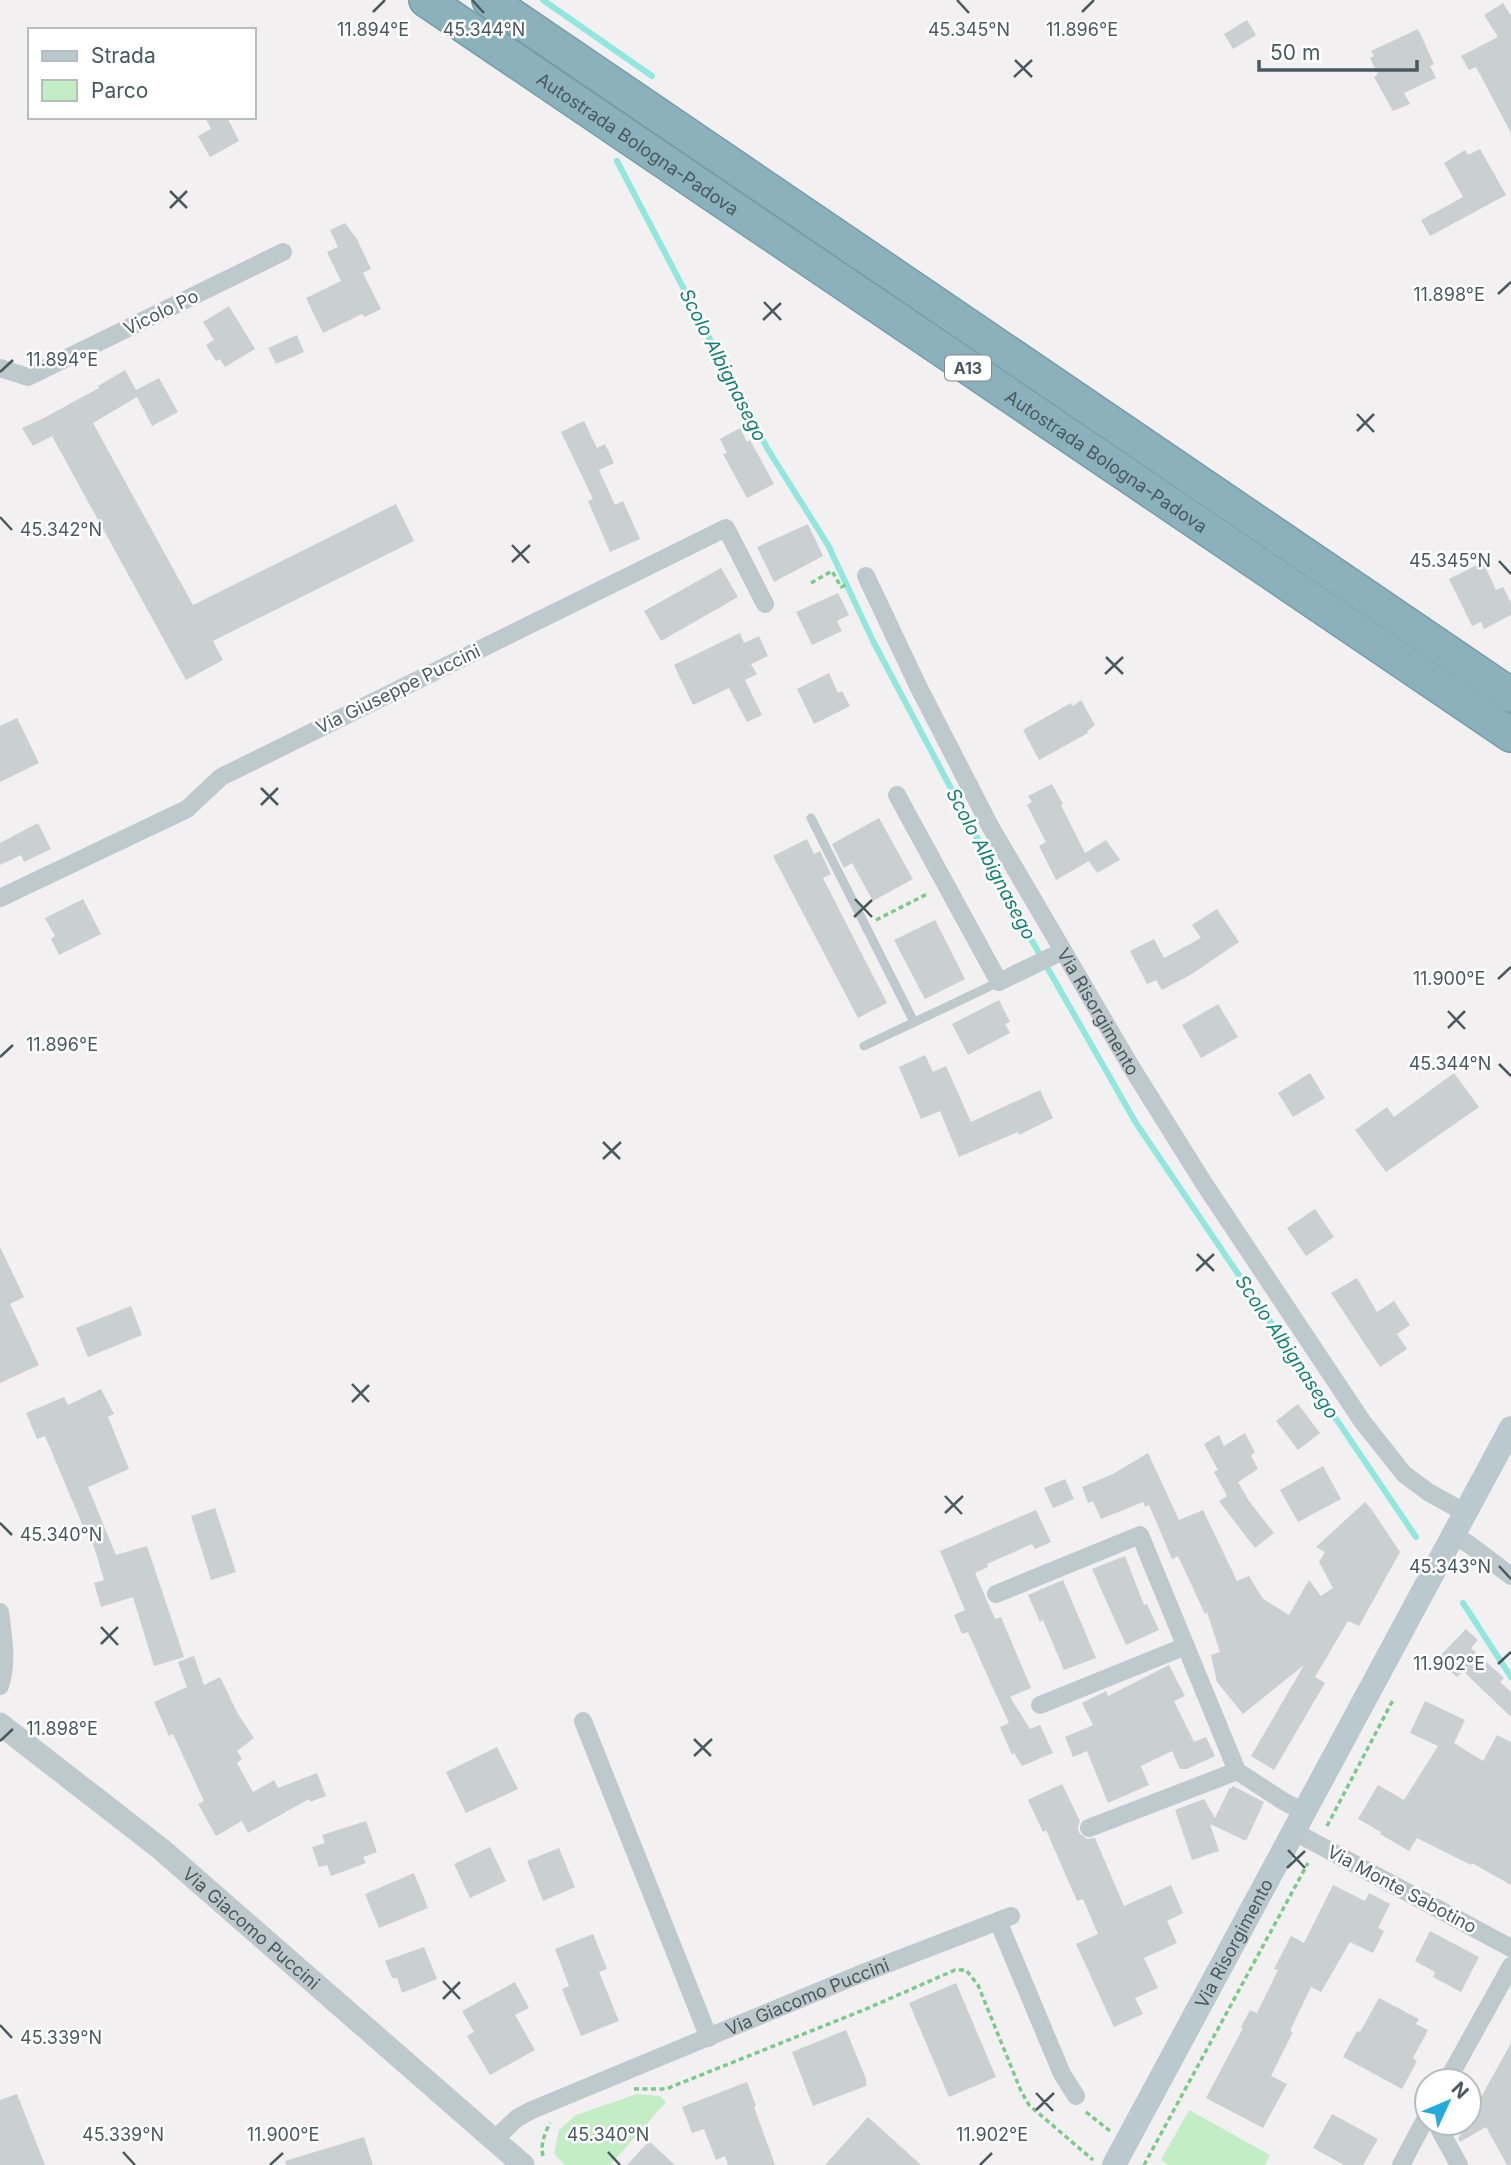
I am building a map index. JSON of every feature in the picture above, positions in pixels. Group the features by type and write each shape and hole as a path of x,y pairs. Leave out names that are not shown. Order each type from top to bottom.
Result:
{"highway":[{"name":"Autostrada Bologna-Padova","path":"426,0 1511,735"},
{"name":"Autostrada Bologna-Padova","path":"489,0 1511,695"}],"main road":[{"name":"Via Risorgimento","path":"1105,2160 1127,2139 1511,1428"}],"street":[{"name":"Vicolo Po","path":"0,368 28,377 283,252"},
{"name":"Via Giuseppe Puccini","path":"0,898 187,809 220,777 726,528 765,604"},
{"name":"Via Risorgimento","path":"866,576 918,686 990,826 1051,958 1362,1421 1404,1474 1428,1492 1466,1513"},
{"path":"897,795 999,982 1051,958"},
{"path":"996,1594 1140,1535 1237,1772 1089,1828"},
{"path":"1454,1535 1511,1576"},
{"path":"0,1612 4,1675 0,1686"},
{"path":"1040,1705 1186,1646"},
{"path":"583,1721 709,2038"},
{"name":"Via Giacomo Puccini","path":"0,1724 161,1849 523,2165"},
{"name":"Via Monte Sabotino","path":"1237,1772 1283,1801 1298,1822 1511,1948"},
{"name":"Via Giacomo Puccini","path":"495,2140 517,2118 532,2110 858,1975 1005,1919 1062,2074 1076,2096"},
{"path":"1455,2067 1511,1966"},
{"path":"1401,2165 1416,2137"},
{"path":"1444,2137 1459,2165"}],"lane":[{"path":"811,818 914,1021"},
{"path":"864,1046 999,982"}],"path":[{"path":"811,583 832,572 841,587"},
{"path":"866,925 946,884"},
{"path":"1327,1826 1397,1692"},
{"path":"1144,2165 1308,1863"},
{"path":"626,2089 666,2089 866,2010 955,1970 966,1969 978,1985 1021,2091 1030,2105 1093,2161 1105,2160"},
{"path":"1076,2096 1087,2113 1106,2129 1127,2139"},
{"path":"546,2165 542,2149 545,2132 552,2121"}],"green space":[{"path":"637,2094 660,2096 666,2102 610,2165 565,2165 554,2154 559,2130 576,2115"},
{"path":"1189,2110 1270,2155 1265,2165 1169,2165 1161,2160"}],"building":[{"path":"1503,3 1511,16 1511,133 1476,67 1469,70 1461,56 1498,37 1484,15"},
{"path":"1247,20 1256,35 1233,49 1224,34"},
{"path":"1418,29 1434,64 1430,66 1436,78 1404,93 1410,104 1393,111 1374,77 1378,74 1370,58 1374,56 1371,51"},
{"path":"206,119 228,119 239,141 210,157 198,136 211,129"},
{"path":"1480,149 1506,195 1430,236 1421,220 1463,197 1444,163 1465,150 1468,155"},
{"path":"345,223 357,239 371,269 363,273 381,309 365,317 362,314 323,333 306,298 341,281 327,252 338,247 330,230"},
{"path":"229,306 255,349 225,367 220,359 216,361 206,345 214,340 203,322"},
{"path":"297,335 304,352 276,364 268,348"},
{"path":"125,370 136,390 159,378 178,412 152,426 137,397 93,423 193,605 396,504 414,541 213,641 223,660 186,680 52,436 33,446 22,428 99,388 98,386"},
{"path":"584,421 597,448 605,444 614,463 599,470 615,505 623,501 640,539 610,552 588,501 593,499 561,432"},
{"path":"740,428 747,442 750,440 774,484 747,498 723,454 727,453 720,439"},
{"path":"808,524 823,556 774,582 757,547"},
{"path":"1483,562 1496,590 1503,587 1511,603 1511,615 1484,629 1481,622 1472,626 1449,579"},
{"path":"721,568 738,597 661,641 644,611"},
{"path":"838,593 849,615 837,621 842,631 812,645 796,612"},
{"path":"740,633 744,643 759,636 768,656 751,664 757,674 745,680 762,715 747,722 729,688 693,705 674,665"},
{"path":"829,673 838,693 842,691 850,706 814,724 797,689"},
{"path":"1081,700 1095,725 1088,733 1039,760 1023,730"},
{"path":"17,718 39,763 0,782 0,726"},
{"path":"1052,784 1085,853 1106,840 1120,860 1097,873 1089,861 1056,880 1039,846 1046,842 1027,805 1032,802 1028,796"},
{"path":"879,818 913,879 873,901 852,863 844,868 832,844"},
{"path":"38,823 51,849 24,862 21,855 0,865 0,843"},
{"path":"807,839 814,854 820,851 831,874 823,878 887,1003 858,1018 773,856"},
{"path":"83,899 101,934 59,955 51,939 55,936 45,918"},
{"path":"1217,909 1239,942 1192,974 1162,990 1156,980 1147,984 1130,951 1154,939 1164,958 1201,938 1192,925"},
{"path":"935,920 965,979 925,999 894,940"},
{"path":"999,1000 1010,1022 1005,1024 1010,1033 968,1055 952,1024"},
{"path":"1218,1004 1238,1037 1201,1058 1182,1025"},
{"path":"925,1055 933,1072 946,1066 971,1122 1040,1090 1053,1118 1019,1135 1018,1132 959,1157 940,1111 921,1119 899,1067"},
{"path":"1310,1073 1325,1098 1293,1117 1278,1093"},
{"path":"1454,1073 1479,1107 1386,1172 1355,1130 1387,1107 1394,1117"},
{"path":"1315,1209 1334,1237 1306,1256 1287,1228"},
{"path":"0,1247 24,1297 10,1304 39,1365 0,1383"},
{"path":"1357,1278 1377,1312 1394,1301 1410,1325 1397,1334 1407,1349 1380,1367 1331,1293"},
{"path":"131,1306 142,1335 88,1357 76,1328"},
{"path":"101,1389 114,1414 108,1417 129,1469 88,1487 116,1555 147,1546 184,1657 154,1666 133,1597 101,1607 94,1583 104,1580 91,1537 88,1538 45,1436 37,1439 26,1413 64,1397 68,1405"},
{"path":"1298,1404 1320,1433 1298,1450 1276,1421"},
{"path":"1245,1433 1255,1452 1251,1456 1258,1469 1238,1482 1274,1533 1255,1548 1219,1501 1227,1496 1214,1472 1218,1470 1204,1444 1219,1435 1224,1446"},
{"path":"1148,1453 1179,1520 1203,1510 1237,1581 1249,1576 1263,1599 1289,1615 1309,1580 1321,1596 1333,1588 1319,1562 1325,1552 1316,1547 1365,1502 1400,1552 1359,1626 1348,1621 1315,1677 1325,1683 1274,1770 1251,1756 1304,1665 1243,1714 1217,1682 1211,1655 1220,1652 1207,1612 1205,1614 1178,1556 1172,1559 1149,1505 1145,1507 1143,1502 1101,1519 1093,1501 1088,1503 1082,1487 1113,1474"},
{"path":"1323,1466 1341,1499 1298,1522 1280,1490"},
{"path":"1065,1479 1074,1499 1053,1508 1044,1488"},
{"path":"215,1508 236,1572 211,1580 191,1516"},
{"path":"1036,1510 1051,1542 1035,1549 1032,1544 987,1564 988,1567 975,1573 995,1619 1001,1617 1031,1688 1010,1697 1030,1729 1040,1725 1053,1753 1022,1766 1014,1753 1012,1755 1000,1727 1009,1723 968,1632 962,1634 954,1615 965,1610 940,1551"},
{"path":"1125,1556 1144,1605 1147,1604 1159,1630 1126,1645 1092,1569"},
{"path":"1063,1580 1096,1658 1064,1670 1043,1620 1040,1622 1028,1595"},
{"path":"1466,1629 1478,1640 1471,1648 1504,1678 1500,1682 1511,1692 1511,1717 1463,1671 1457,1677 1437,1659"},
{"path":"194,1656 204,1685 220,1677 238,1714 254,1738 237,1751 242,1759 237,1763 253,1792 274,1780 278,1788 317,1773 326,1796 310,1802 309,1799 248,1833 242,1821 216,1836 198,1804 204,1801 173,1734 169,1736 154,1702 187,1687 178,1662"},
{"path":"1169,1665 1185,1696 1174,1701 1194,1742 1206,1737 1215,1756 1187,1769 1180,1769 1172,1751 1141,1766 1149,1785 1108,1803 1087,1751 1073,1757 1065,1737 1093,1725 1082,1703 1106,1691 1108,1696"},
{"path":"1425,1701 1465,1720 1454,1743 1483,1761 1497,1735 1511,1742 1511,1885 1472,1863 1471,1865 1417,1838 1409,1851 1358,1819 1378,1785 1404,1800 1438,1746 1410,1733"},
{"path":"497,1747 518,1789 466,1813 446,1772"},
{"path":"1062,1784 1080,1821 1079,1833 1087,1839 1095,1838 1124,1906 1171,1885 1183,1913 1167,1921 1177,1943 1144,1958 1158,1988 1135,1998 1143,2014 1114,2027 1076,1944 1098,1934 1083,1899 1077,1901 1046,1830 1043,1832 1028,1800"},
{"path":"1233,1786 1264,1802 1246,1841 1210,1824 1219,1851 1192,1860 1175,1810 1204,1799 1215,1818 1230,1787 1231,1789"},
{"path":"366,1821 377,1852 363,1857 366,1863 331,1876 327,1865 319,1867 312,1847 325,1843 322,1835"},
{"path":"490,1847 506,1881 470,1898 454,1864"},
{"path":"559,1848 575,1887 543,1901 527,1861"},
{"path":"414,1873 428,1908 379,1928 365,1894"},
{"path":"1333,1885 1365,1901 1369,1893 1390,1904 1378,1928 1384,1931 1373,1953 1350,1942 1321,1992 1311,1987 1271,2076 1287,2084 1263,2128 1206,2098 1250,2010 1257,2013 1278,1970 1274,1969 1291,1936 1304,1943"},
{"path":"1430,1931 1479,1957 1461,1992 1433,1977 1435,1972 1415,1961"},
{"path":"593,1934 607,1969 599,1972 619,2021 581,2036 562,1989 569,1986 555,1949"},
{"path":"424,1947 437,1979 402,1993 397,1978 392,1978 385,1961"},
{"path":"515,1982 529,2008 515,2015 535,2050 490,2075 467,2036 474,2032 462,2011"},
{"path":"956,1983 996,2077 949,2097 909,2003"},
{"path":"1379,1998 1419,2019 1416,2024 1428,2030 1413,2058 1417,2061 1402,2089 1343,2057 1357,2031 1360,2032"},
{"path":"846,2030 866,2079 866,2086 813,2106 792,2052"},
{"path":"1511,2043 1511,2165 1507,2165 1486,2127 1483,2129 1483,2094"},
{"path":"747,2082 775,2165 728,2165 725,2156 716,2160 704,2129 692,2133 682,2107"},
{"path":"17,2094 45,2165 0,2165 0,2100"},
{"path":"1332,2114 1378,2139 1363,2165 1344,2165 1313,2148"},
{"path":"868,2117 921,2165 825,2165"},
{"path":"364,2137 373,2165 286,2165 285,2161"},
{"path":"649,2141 675,2165 627,2165"}],"waterway":[{"name":"Scolo Albignasego","path":"543,0 652,76"},
{"name":"Scolo Albignasego","path":"617,161 767,448 828,545 873,641 1027,932 1136,1123 1416,1537"},
{"name":"Scolo Albignasego","path":"1463,1603 1511,1677"}]}
